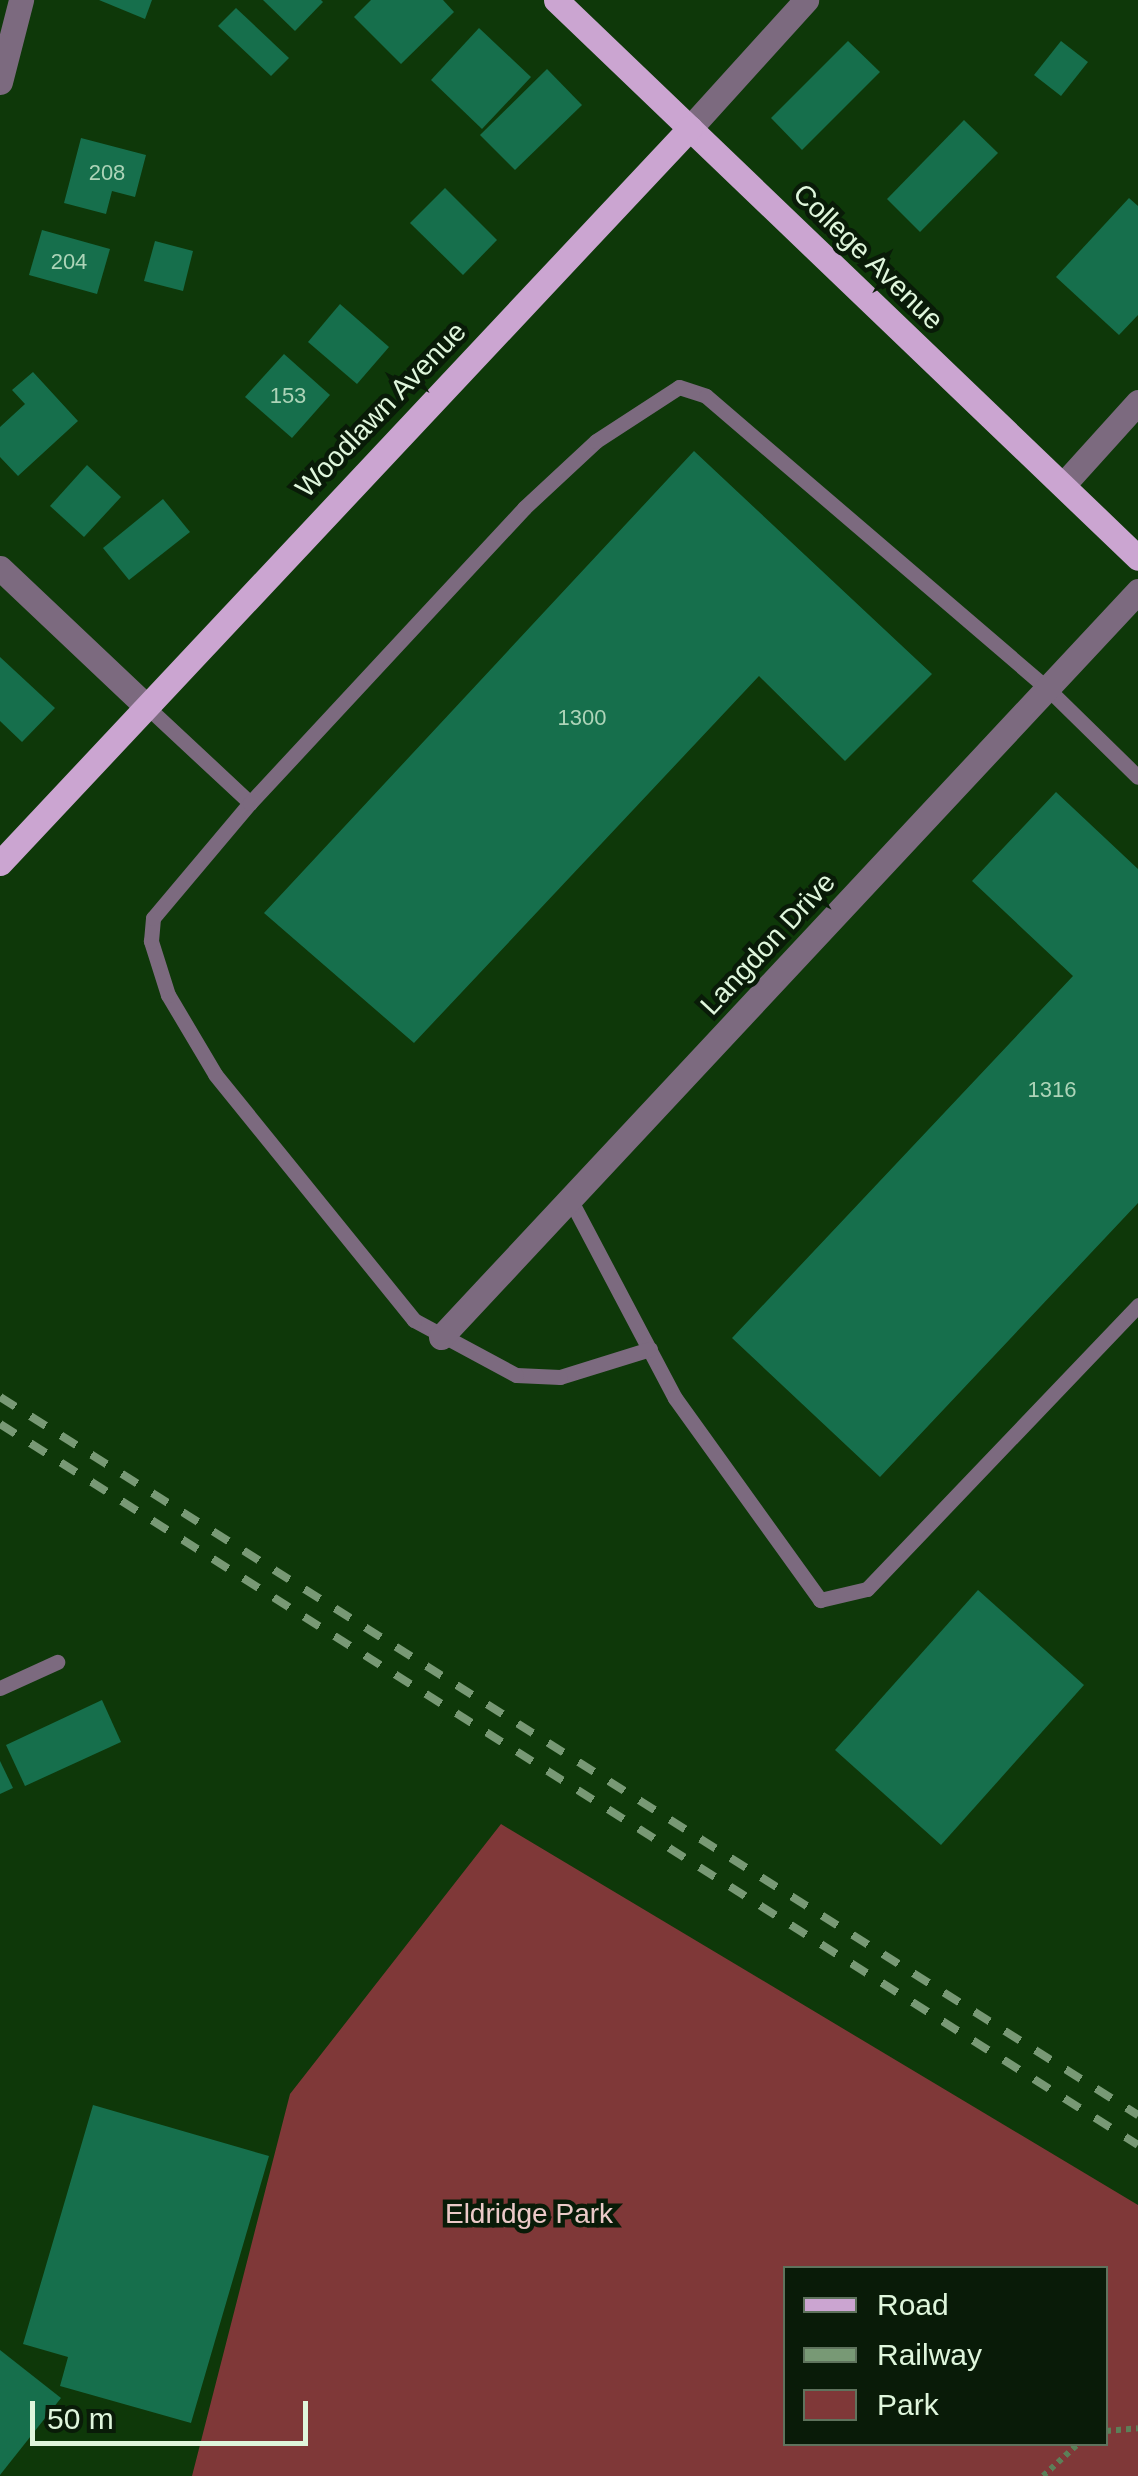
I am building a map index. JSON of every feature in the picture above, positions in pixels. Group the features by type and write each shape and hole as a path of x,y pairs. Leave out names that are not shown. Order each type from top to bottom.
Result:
{"main road":[{"name":"College Avenue","path":"556,0 1138,558"},
{"name":"Woodlawn Avenue","path":"0,862 144,704 690,128"}],"street":[{"path":"0,82 21,0"},
{"name":"Woodlawn Avenue","path":"690,128 806,0"},
{"path":"1062,485 1138,402"},
{"path":"0,568 144,704"},
{"name":"Langdon Drive","path":"442,1336 1138,591"}],"lane":[{"path":"650,1348 560,1377 516,1375 442,1336 397,1303 214,1074 168,994 151,941 153,918 250,803 524,508 596,441 679,387 706,396 1048,688 1138,778"},
{"path":"144,704 250,803"},
{"path":"570,1199 675,1398 820,1600 838,1600 867,1588 1138,1305"},
{"path":"0,1688 57,1662"}],"path":[{"path":"1108,2431 1138,2428"},
{"path":"1044,2476 1076,2446"}],"green space":[{"name":"Eldridge Park","path":"501,1824 1138,2205 1138,2476 192,2476 290,2094"}],"building":[{"path":"99,0 152,0 145,19"},
{"path":"263,0 321,0 323,2 295,31"},
{"path":"371,0 443,0 454,12 401,64 354,17"},
{"path":"236,8 289,58 271,76 218,26"},
{"path":"479,28 531,77 482,129 431,80"},
{"path":"848,41 880,72 802,150 771,118"},
{"path":"1061,41 1088,62 1061,96 1034,75"},
{"path":"547,69 582,105 515,170 480,135"},
{"path":"964,120 998,153 920,232 887,199"},
{"path":"81,138 146,155 135,197 112,191 106,214 64,203"},
{"path":"445,188 497,240 463,275 410,223"},
{"path":"1129,198 1138,206 1138,315 1119,335 1056,277"},
{"path":"42,230 110,249 97,294 29,275"},
{"path":"155,241 193,251 183,291 144,281"},
{"path":"340,304 389,347 357,384 308,342"},
{"path":"284,354 330,395 292,438 245,397"},
{"path":"33,372 78,421 18,476 0,457 0,427 25,404 12,390"},
{"path":"694,451 932,674 845,761 759,676 414,1043 264,913"},
{"path":"87,465 121,497 84,537 50,506"},
{"path":"163,499 190,532 129,580 103,548"},
{"path":"0,657 55,708 22,742 0,721"},
{"path":"1056,792 1138,869 1138,1203 880,1477 732,1338 1073,976 972,881"},
{"path":"978,1590 1084,1685 941,1845 835,1750"},
{"path":"102,1700 121,1742 25,1786 6,1745"},
{"path":"0,1761 13,1788 0,1794"},
{"path":"93,2105 269,2156 191,2423 60,2386 68,2357 23,2344"},
{"path":"0,2350 61,2398 0,2475"}],"railway":[{"path":"0,1397 1138,2115"},
{"path":"0,1424 1138,2145"}]}
